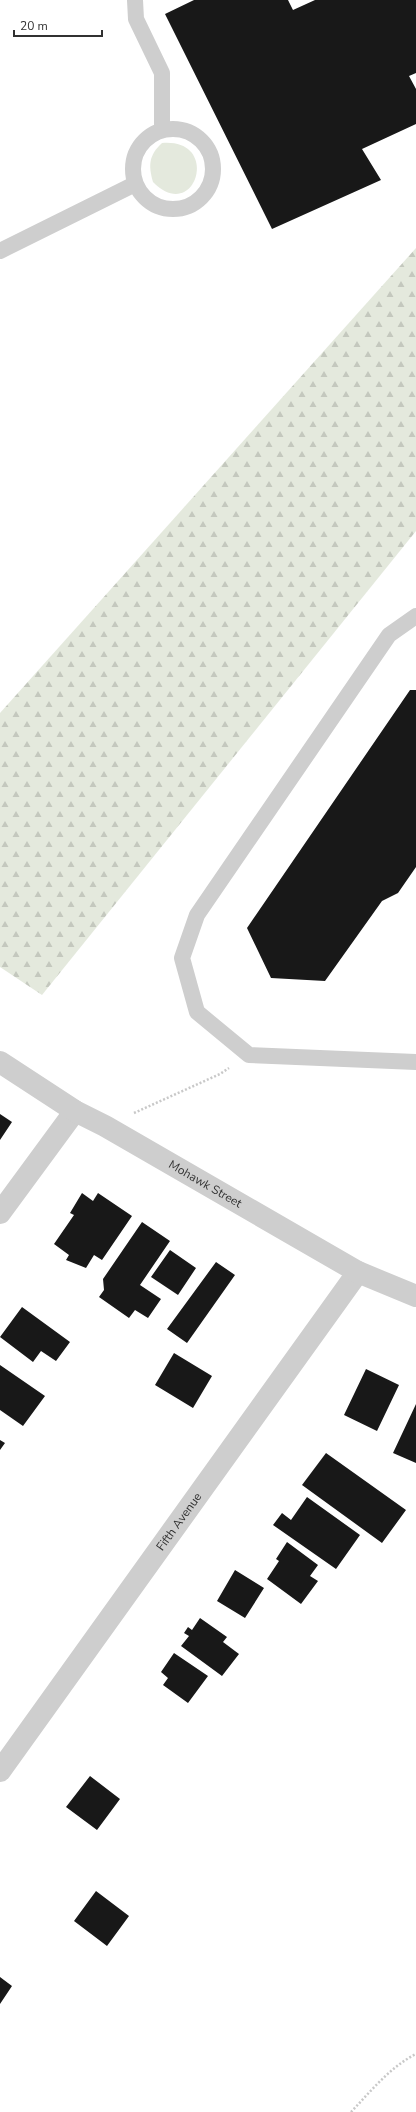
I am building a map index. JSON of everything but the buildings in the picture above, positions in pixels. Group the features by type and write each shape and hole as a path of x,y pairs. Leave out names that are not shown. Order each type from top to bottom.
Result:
{"street":[{"name":"Mohawk Street","path":"0,1062 75,1110 358,1272 416,1296"},
{"path":"0,1213 75,1110"},
{"name":"Fifth Avenue","path":"0,1771 358,1272"}],"lane":[{"path":"135,0 136,19 162,73 162,130"},
{"path":"176,128 189,132 201,139 209,150 213,163 213,175 208,188 200,198 190,205 177,209 164,208 152,203 142,195 135,184 132,171 134,157 140,145 150,135 162,130 176,128"},
{"path":"0,251 135,184"},
{"path":"416,616 389,635 196,915 182,958 196,1012 249,1055 416,1062"}],"path":[{"path":"105,1126 220,1074 249,1055"},
{"path":"351,2112 384,2077 407,2058 416,2054"}],"green space":[{"path":"162,143 181,145 192,153 197,164 196,177 190,187 181,193 168,192 153,182 150,170 152,156"},
{"path":"416,248 416,531 42,995 0,967 0,713"}]}
